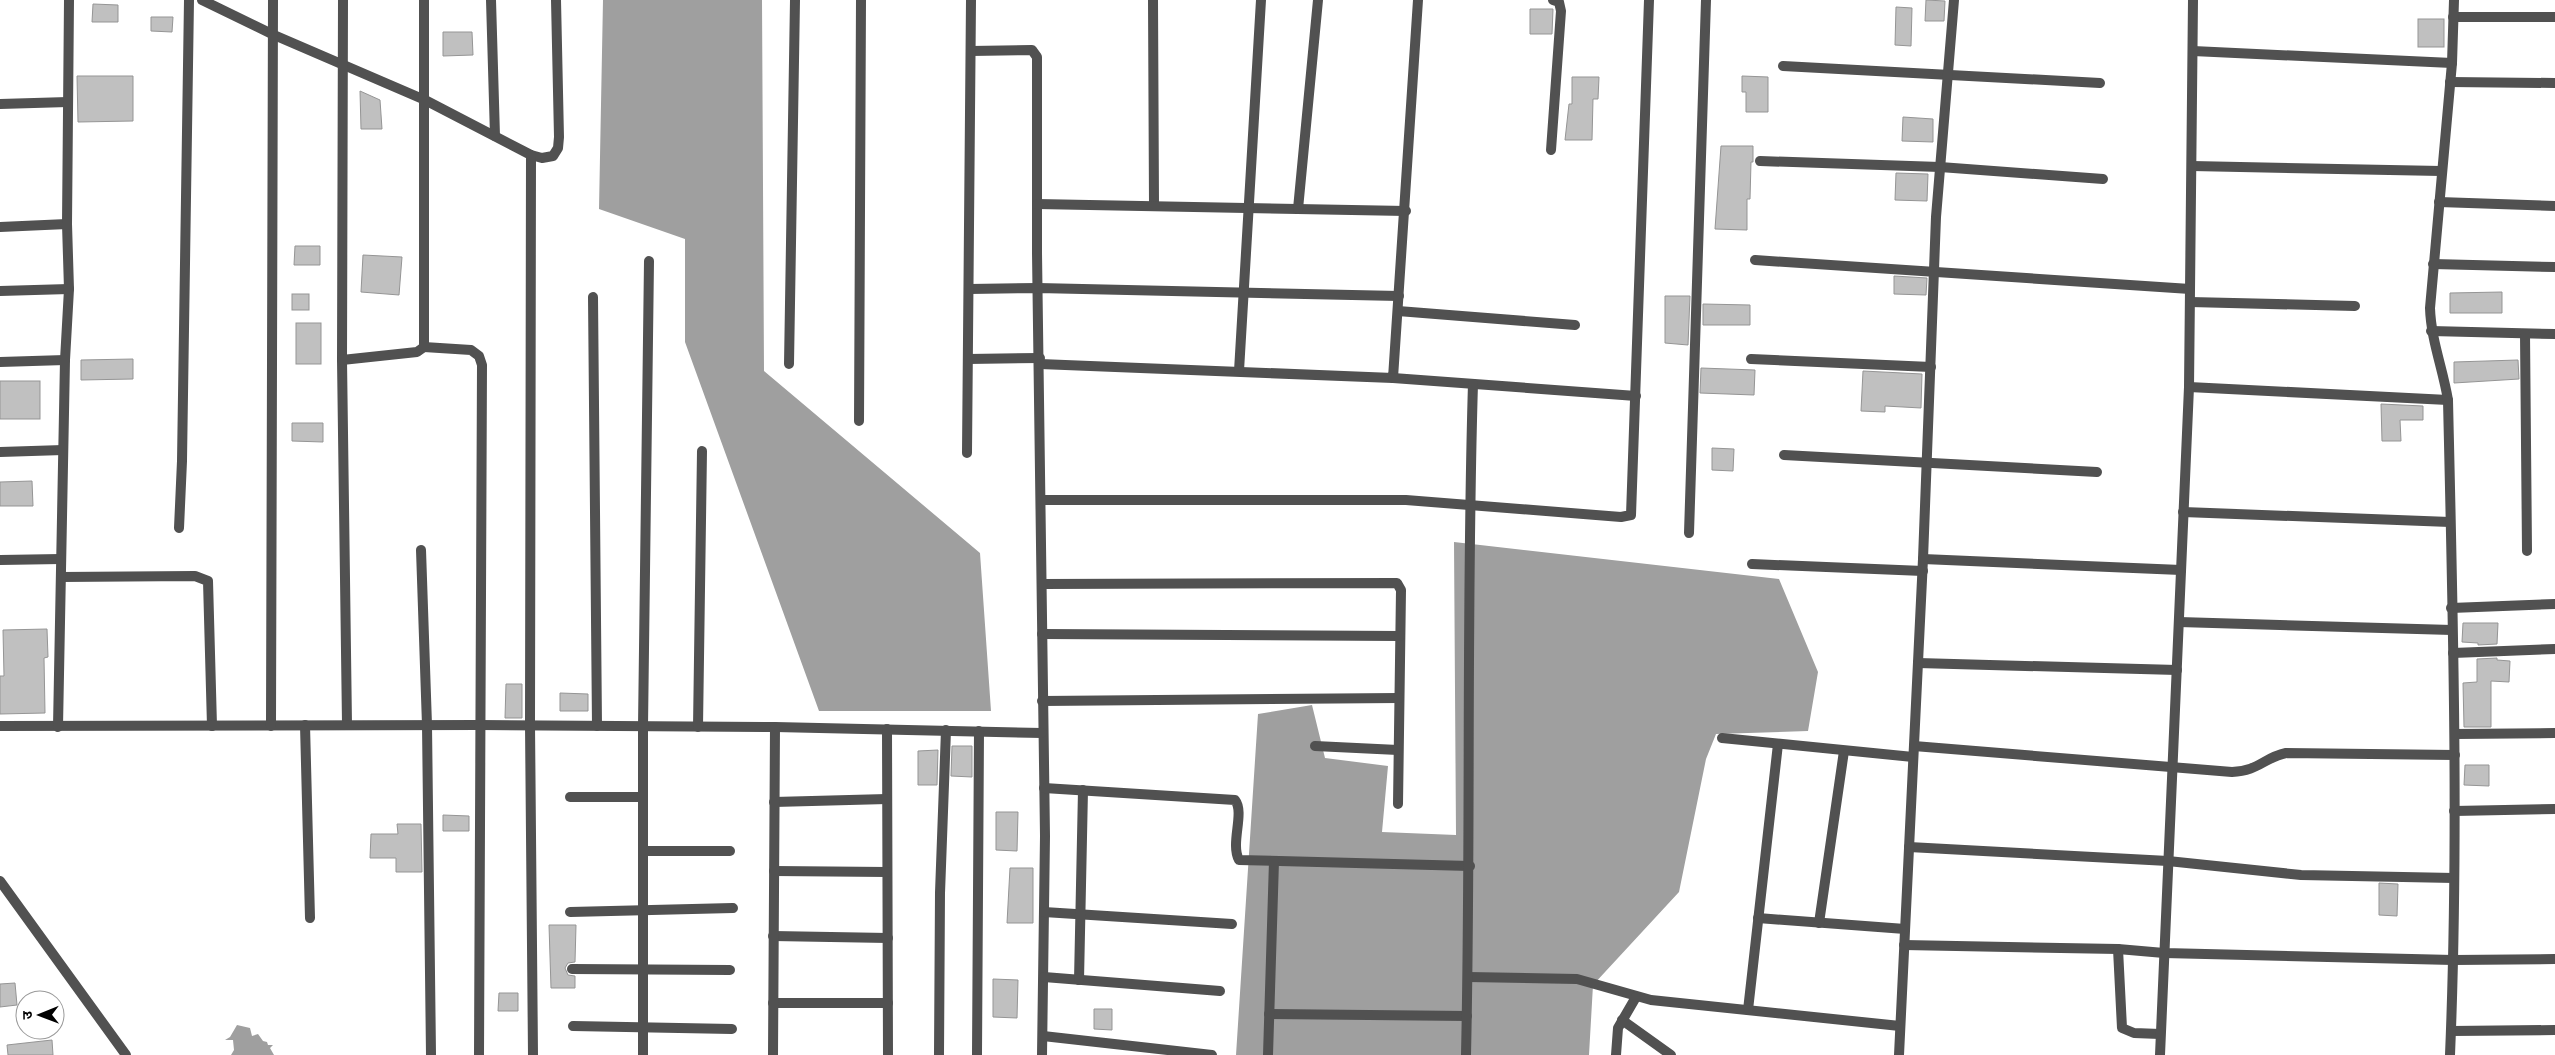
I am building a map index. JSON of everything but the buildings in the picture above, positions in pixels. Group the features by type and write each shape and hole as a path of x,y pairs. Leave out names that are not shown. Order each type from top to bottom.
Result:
{"street":[{"path":"58,727 65,360 69,289 67,224 69,0"},
{"path":"179,528 182,461 189,0"},
{"path":"202,0 274,35 425,100 532,155 542,158 553,156 558,148 556,0"},
{"path":"271,726 273,0"},
{"path":"343,0 342,360 346,724"},
{"path":"424,0 424,348"},
{"path":"491,0 495,136"},
{"path":"789,364 796,0"},
{"path":"858,421 862,0"},
{"path":"967,453 971,0"},
{"path":"1153,0 1154,206"},
{"path":"1238,371 1261,0"},
{"path":"1298,209 1318,0"},
{"path":"1394,378 1418,0"},
{"path":"1550,150 1561,12 1559,2 1552,0"},
{"path":"1041,500 1406,500 1621,517 1631,515 1649,0"},
{"path":"1688,533 1706,0"},
{"path":"1899,1055 1923,559 1934,270 1940,167 1954,0"},
{"path":"2160,1055 2188,387 2193,0"},
{"path":"2450,1055 2453,960 2455,734 2448,400 2444,372 2431,331 2433,264 2452,63 2454,0"},
{"path":"2453,17 2555,18"},
{"path":"971,51 1026,50 1036,52 1044,788 1042,1055"},
{"path":"2193,51 2452,63"},
{"path":"1783,66 2100,83"},
{"path":"2450,82 2555,83"},
{"path":"0,104 68,102"},
{"path":"532,155 530,725 533,1055"},
{"path":"1760,161 1940,167 2103,179"},
{"path":"2192,166 2441,171"},
{"path":"2439,202 2555,206"},
{"path":"1037,204 1406,211"},
{"path":"0,227 67,224"},
{"path":"1755,260 1934,270 2190,289"},
{"path":"643,1055 643,726 649,261"},
{"path":"2433,264 2555,267"},
{"path":"969,289 1038,288 1399,296"},
{"path":"0,291 69,289"},
{"path":"593,297 597,726"},
{"path":"2190,302 2355,306"},
{"path":"1398,311 1575,325"},
{"path":"2431,331 2555,334"},
{"path":"2525,334 2527,551"},
{"path":"342,360 417,352 424,348 471,350 479,356 482,365 478,1055"},
{"path":"968,359 1394,378 1636,396"},
{"path":"1751,359 1930,367"},
{"path":"0,362 65,360"},
{"path":"1466,1055 1470,866 1469,506 1473,384"},
{"path":"2188,387 2448,400"},
{"path":"0,452 64,450"},
{"path":"698,727 702,451"},
{"path":"1784,456 2098,472"},
{"path":"2183,512 2450,522"},
{"path":"421,550 427,725 431,1055"},
{"path":"0,560 61,558"},
{"path":"1923,559 2181,570"},
{"path":"1752,564 1922,571"},
{"path":"61,577 195,576 208,580 212,726"},
{"path":"1042,584 1392,582 1400,586 1398,804"},
{"path":"2451,608 2555,604"},
{"path":"2179,622 2452,630"},
{"path":"1042,634 1400,636"},
{"path":"2453,653 2555,649"},
{"path":"1918,663 2177,670"},
{"path":"1042,701 1399,698"},
{"path":"305,725 310,918"},
{"path":"0,726 530,725 775,727 1042,733"},
{"path":"772,1055 775,727"},
{"path":"887,729 888,1055"},
{"path":"939,1055 940,893 946,730"},
{"path":"976,1055 979,731"},
{"path":"2455,734 2555,733"},
{"path":"1722,738 1913,758"},
{"path":"1748,1010 1778,744"},
{"path":"1315,746 1398,750"},
{"path":"1914,746 2232,772 2255,769 2274,755 2286,753 2454,755"},
{"path":"1819,922 1844,751"},
{"path":"1044,788 1235,800 1238,810 1236,849 1239,860 1470,866"},
{"path":"1079,980 1082,915 1083,790"},
{"path":"570,797 643,797"},
{"path":"774,802 887,799"},
{"path":"2454,811 2555,809"},
{"path":"1909,847 2168,861 2301,875 2454,878"},
{"path":"643,851 730,851"},
{"path":"1268,1055 1274,861"},
{"path":"774,871 887,872"},
{"path":"0,881 4,893 126,1055"},
{"path":"570,912 734,908"},
{"path":"1044,912 1232,924"},
{"path":"1758,918 1905,929"},
{"path":"773,936 888,938"},
{"path":"1904,945 2118,949 2164,953 2453,960 2555,959"},
{"path":"2118,949 2122,1028 2134,1033 2160,1034"},
{"path":"572,969 730,970"},
{"path":"1044,977 1220,991"},
{"path":"1468,977 1578,978 1636,997 1900,1026"},
{"path":"1616,1055 1616,1035 1622,1020 1636,997"},
{"path":"773,1003 888,1003"},
{"path":"1269,1014 1467,1016"},
{"path":"1622,1020 1671,1055"},
{"path":"573,1026 732,1029"},
{"path":"2451,1031 2555,1030"},
{"path":"1043,1036 1212,1055"}],"shaded area":[{"path":"603,0 762,0 764,371 980,553 991,711 819,711 685,342 685,239 599,209"},
{"path":"1454,542 1779,579 1818,672 1808,731 1716,734 1706,759 1679,892 1593,985 1589,1055 1236,1055 1258,714 1312,705 1325,758 1388,766 1382,832 1456,835"},
{"path":"237,1025 250,1028 252,1036 258,1034 268,1045 273,1045 270,1048 274,1055 231,1055 234,1050 233,1040 225,1040 230,1037"}]}
